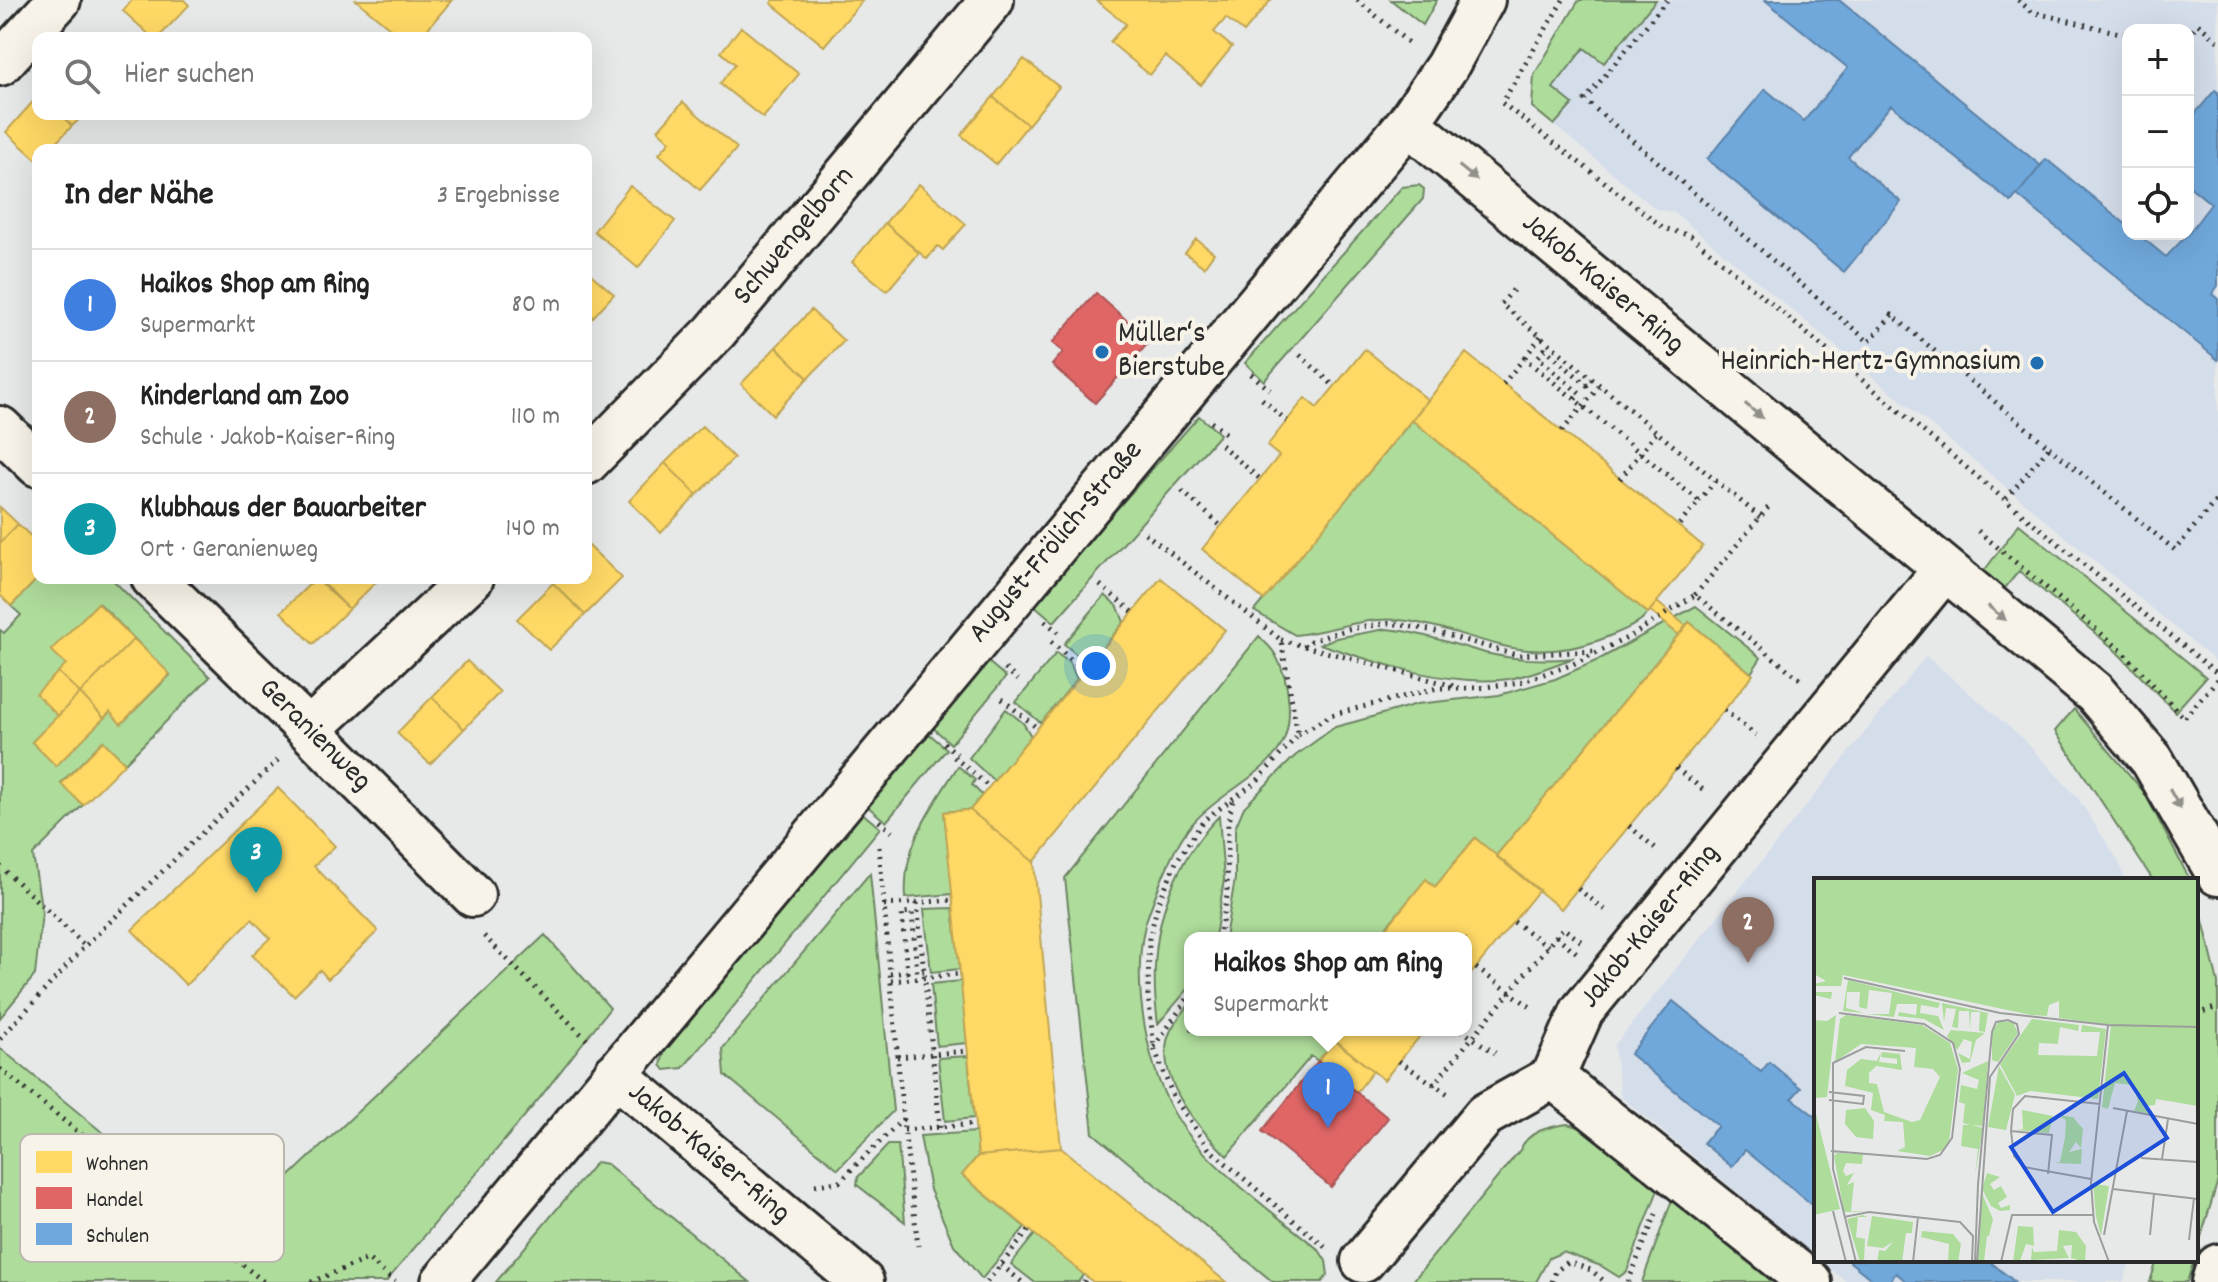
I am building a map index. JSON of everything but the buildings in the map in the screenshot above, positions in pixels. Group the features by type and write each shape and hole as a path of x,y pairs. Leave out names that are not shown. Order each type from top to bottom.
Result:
{"street":[{"path":"0,64 59,0"},
{"name":"Schwengelborn","path":"592,457 715,332 992,0"},
{"name":"August-Frölich-Straße","path":"615,1074 1408,123 1447,66 1483,0"},
{"name":"Jakob-Kaiser-Ring","path":"1408,123 2095,693 2152,760 2218,874"},
{"path":"0,428 32,459"},
{"name":"Jakob-Kaiser-Ring","path":"1553,1077 1582,1011 1944,570"},
{"name":"Geranienweg","path":"159,584 473,895"},
{"path":"309,730 466,584"},
{"name":"Jakob-Kaiser-Ring","path":"443,1282 615,1074 862,1282"},
{"path":"1348,1258 1485,1115 1553,1077 1810,1282"},
{"path":"2213,1282 2218,1266"}],"path":[{"path":"1357,0 1414,47"},
{"path":"1563,0 1502,103 1664,228 1691,236 2218,677 2184,718 2121,650 1978,531"},
{"path":"1667,0 1585,100 1869,342 1892,315 2175,550 2218,498"},
{"path":"2018,0 2032,12 2122,34"},
{"path":"2194,29 2198,24 2218,41"},
{"path":"1513,290 1501,304 1760,517"},
{"path":"1503,384 1541,336"},
{"path":"1575,399 1580,394 1538,357 1545,349 1587,385 1592,379"},
{"path":"1300,355 1334,386"},
{"path":"1524,358 1699,501"},
{"path":"1562,431 1600,386"},
{"path":"1262,399 1287,421"},
{"path":"1620,479 1657,432"},
{"path":"1221,445 1260,479"},
{"path":"2005,500 2049,447"},
{"path":"1678,526 1715,481"},
{"path":"1182,491 1221,526"},
{"path":"1348,1258 1209,1149 1173,1096 1154,1048 1148,995 1149,939 1158,904 1176,862 1204,820 1257,781 1298,735 1331,715 1437,688 1520,682 1601,651 1631,636 1695,595 1771,504"},
{"path":"1145,533 1281,640 1465,688"},
{"path":"1100,585 1133,612"},
{"path":"1695,595 1831,705"},
{"path":"1304,647 1311,641 1348,629 1391,623 1429,630 1516,655 1601,651"},
{"path":"1281,640 1298,735"},
{"path":"1051,642 1084,671"},
{"path":"1002,699 1037,728"},
{"path":"1724,710 1757,736 1747,747"},
{"path":"0,1039 85,946 309,730"},
{"path":"954,757 989,787"},
{"path":"1676,768 1708,794"},
{"path":"1698,806 1718,782"},
{"path":"1220,932 1227,896 1228,822 1233,798"},
{"path":"1629,826 1660,852 1670,840"},
{"path":"879,847 904,1130 918,1246"},
{"path":"0,866 85,946"},
{"path":"1578,889 1609,912 1600,923"},
{"path":"473,895 459,910 594,1048 615,1074"},
{"path":"884,905 953,900"},
{"path":"917,903 940,1128"},
{"path":"890,978 907,972 902,913 912,912 917,972 924,974"},
{"path":"1514,922 1548,946"},
{"path":"1433,1085 1563,928 1583,944 1591,934"},
{"path":"1476,968 1532,1008"},
{"path":"890,978 960,974"},
{"path":"1154,1048 1184,1004"},
{"path":"2198,1013 2218,1007"},
{"path":"1469,1036 1495,1053"},
{"path":"897,1057 968,1051"},
{"path":"1399,1061 1445,1094"},
{"path":"0,1069 81,1134"},
{"path":"755,1194 839,1182 903,1119"},
{"path":"904,1130 975,1124"},
{"path":"1628,1282 1673,1173"},
{"path":"987,1282 1029,1230"},
{"path":"311,1282 368,1259 395,1282"},
{"path":"239,1262 264,1282"},
{"path":"1552,1282 1556,1271 1568,1262 1591,1270 1605,1282"},
{"path":"1001,1265 1022,1282"}],"shaded area":[{"name":"Heinrich-Hertz-Gymnasium","path":"1579,0 2218,0 2218,663 1675,213 1656,209 1532,107 1534,75"},
{"path":"1926,656 2020,736 2077,797 2119,862 2124,878 1814,878 1814,1255 1621,1097 1614,1046"},
{"path":"1822,1262 2130,1262 2123,1282 1847,1282"}],"green space":[{"path":"1391,0 1437,0 1423,25"},
{"path":"1579,0 1656,0 1604,63 1584,48 1553,88 1573,104 1554,125 1532,107 1534,75"},
{"path":"1419,185 1424,189 1423,199 1264,381 1245,363 1402,187"},
{"path":"1199,416 1220,434 1054,622 1033,604"},
{"path":"1412,420 1648,613 1632,626 1585,645 1556,650 1527,650 1398,620 1372,621 1295,635 1254,611"},
{"path":"2019,524 2206,677 2175,712 2112,647 2019,571 2001,593 1981,575"},
{"path":"32,584 117,584 210,677 125,763 103,741 61,783 83,805 33,855 42,913 35,975 0,1018 0,630 4,633 21,615 11,606","holes":["99,603 170,675 122,723 110,712 56,765 32,742 58,716 66,664 52,650"]},
{"path":"1105,595 1118,607 1124,622 1089,665 1064,644"},
{"path":"1696,606 1761,658 1751,673 1689,622 1496,856 1475,838 1435,887 1426,880 1387,926 1394,932 1226,932 1235,879 1235,828 1244,807 1295,756 1335,727 1417,704 1499,695 1555,679 1598,660"},
{"path":"1386,629 1507,657 1541,660 1574,658 1509,679 1462,680 1389,666 1320,644"},
{"path":"1259,636 1272,649 1284,677 1289,703 1287,730 1269,762 1204,812 1177,847 1145,925 1141,948 1141,1001 1159,1080 1181,1124 1226,1174 1319,1250 1326,1261 1328,1275 1322,1282 1273,1282 1093,1133 1065,878"},
{"path":"1056,653 1070,663 1077,679 1041,723 1016,702"},
{"path":"986,660 1006,677 951,744 931,726"},
{"path":"1006,709 1023,723 1031,736 994,781 969,758"},
{"path":"2074,709 2144,792 2189,878 2152,878 2055,731"},
{"path":"927,732 947,749 886,822 866,805"},
{"path":"958,766 975,780 972,785 982,795 970,810 944,812 953,894 906,898 909,861 920,828"},
{"path":"861,812 880,828 683,1068 665,1070 661,1065 664,1052"},
{"path":"1219,816 1224,880 1216,931 1184,932 1184,994 1158,1024 1155,995 1157,939 1172,887 1200,839"},
{"path":"870,873 893,1111 838,1169 725,1075 723,1048"},
{"path":"2198,899 2218,983 2218,1180 2198,1247"},
{"path":"953,908 960,969 931,972 924,909"},
{"path":"545,935 610,1008 538,1100 386,1282 0,1282 0,1048 104,1134 20,1134 20,1262 284,1262 284,1181"},
{"path":"961,981 967,1043 937,1046 931,984"},
{"path":"1184,1011 1184,1036 1330,1036 1335,1041 1318,1061 1311,1056 1227,1156 1194,1119 1175,1089 1166,1057 1168,1036"},
{"path":"968,1056 974,1118 945,1121 938,1058"},
{"path":"1567,1124 1593,1131 1659,1187 1627,1271 1619,1277 1601,1266 1563,1252 1549,1258 1536,1282 1412,1282 1528,1138"},
{"path":"976,1132 978,1156 962,1175 1025,1227 982,1279 954,1245 930,1190 920,1136"},
{"path":"888,1145 898,1145 905,1222 857,1185 858,1177"},
{"path":"596,1162 607,1164 750,1282 496,1282"},
{"path":"1673,1197 1775,1282 1642,1282"},
{"path":"1035,1234 1084,1274 1078,1282 1034,1282 1011,1264"},
{"path":"2156,1262 2193,1262 2187,1282 2150,1282"}],"place":[{"name":"Müller‘s Bierstube","path":"1102,352"},
{"name":"Heinrich-Hertz-Gymnasium","path":"2037,363"},
{"name":"Klubhaus der Bauarbeiter","path":"256,893"},
{"name":"Kinderland am Zoo","path":"1748,963"},
{"name":"Haikos Shop am Ring","path":"1328,1128"}]}
